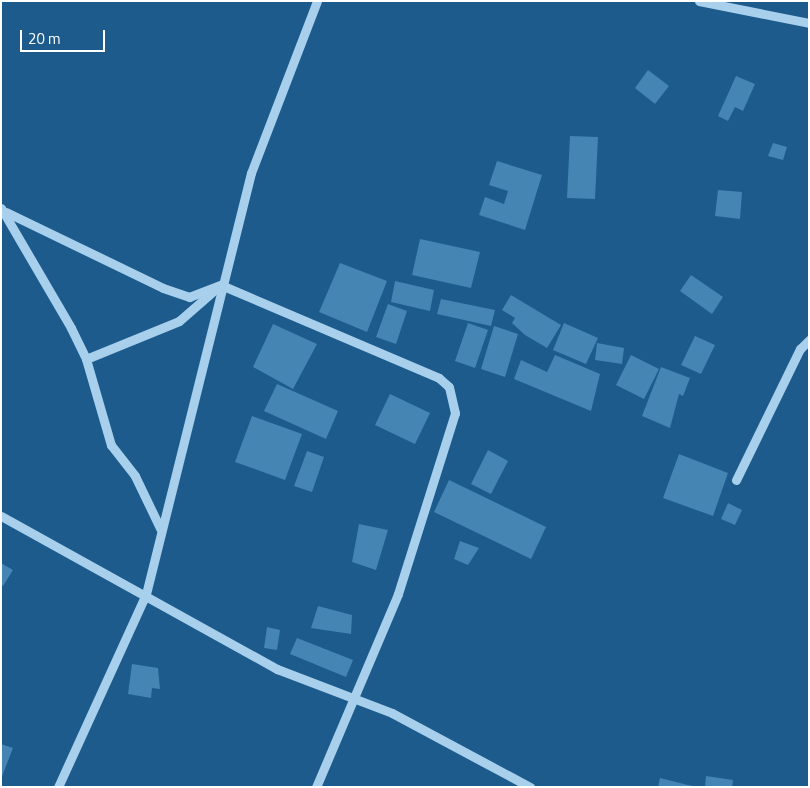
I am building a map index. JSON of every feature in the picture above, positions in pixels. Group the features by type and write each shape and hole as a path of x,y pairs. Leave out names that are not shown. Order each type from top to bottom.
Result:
{"street":[{"path":"58,787 146,594 160,528 251,173 317,1"},
{"path":"699,1 809,23"},
{"path":"4,210 163,288 188,297 221,285 439,378 455,399 455,413 398,594 316,787"},
{"path":"4,210 86,360 111,445 135,476 160,528"},
{"path":"86,360 179,321 221,285"},
{"path":"736,480 800,349 809,340"},
{"path":"1,516 146,594 277,669 353,701 392,713 530,787"}],"building":[{"path":"648,70 669,86 655,104 635,88"},
{"path":"736,76 755,84 743,111 735,107 728,121 718,116"},
{"path":"570,136 598,137 595,199 567,198"},
{"path":"773,143 787,147 783,160 768,156"},
{"path":"497,161 542,175 525,230 479,215 485,197 504,204 508,191 489,185"},
{"path":"718,190 742,192 740,219 715,216"},
{"path":"420,239 480,252 471,288 412,275"},
{"path":"340,263 387,281 367,332 319,312"},
{"path":"691,275 723,297 712,314 680,291"},
{"path":"395,281 434,290 430,311 391,302"},
{"path":"511,295 561,325 547,348 525,335 512,323 515,318 502,310"},
{"path":"441,299 495,310 491,326 437,314"},
{"path":"388,304 407,311 396,344 376,337"},
{"path":"468,323 488,330 475,368 455,361"},
{"path":"564,323 598,338 586,364 553,350"},
{"path":"273,324 317,344 293,389 253,367"},
{"path":"494,326 518,334 505,377 481,369"},
{"path":"695,336 715,345 701,374 681,365"},
{"path":"597,343 624,348 622,364 595,360"},
{"path":"555,355 600,374 591,411 514,379 521,360 547,372"},
{"path":"631,355 659,369 644,399 616,385"},
{"path":"661,367 690,378 683,396 679,394 670,428 642,416"},
{"path":"277,384 338,411 326,439 264,411"},
{"path":"390,394 430,413 415,444 375,425"},
{"path":"252,416 302,434 285,480 235,462"},
{"path":"488,450 508,461 491,494 471,484"},
{"path":"307,451 324,457 312,492 294,486"},
{"path":"679,454 728,473 713,516 663,498"},
{"path":"449,480 546,527 531,559 434,512"},
{"path":"728,503 742,510 735,525 721,519"},
{"path":"359,524 388,530 376,570 352,562"},
{"path":"460,541 479,548 468,565 454,559"},
{"path":"1,563 13,570 3,586 1,584"},
{"path":"318,606 352,615 351,634 311,628"},
{"path":"267,627 280,630 277,650 264,648"},
{"path":"297,638 353,660 346,677 290,654"},
{"path":"132,664 158,668 160,689 152,688 151,698 128,694"},
{"path":"1,744 13,748 1,779"},
{"path":"706,776 733,780 732,787 705,787"},
{"path":"660,778 692,786 692,787 658,787"}]}
